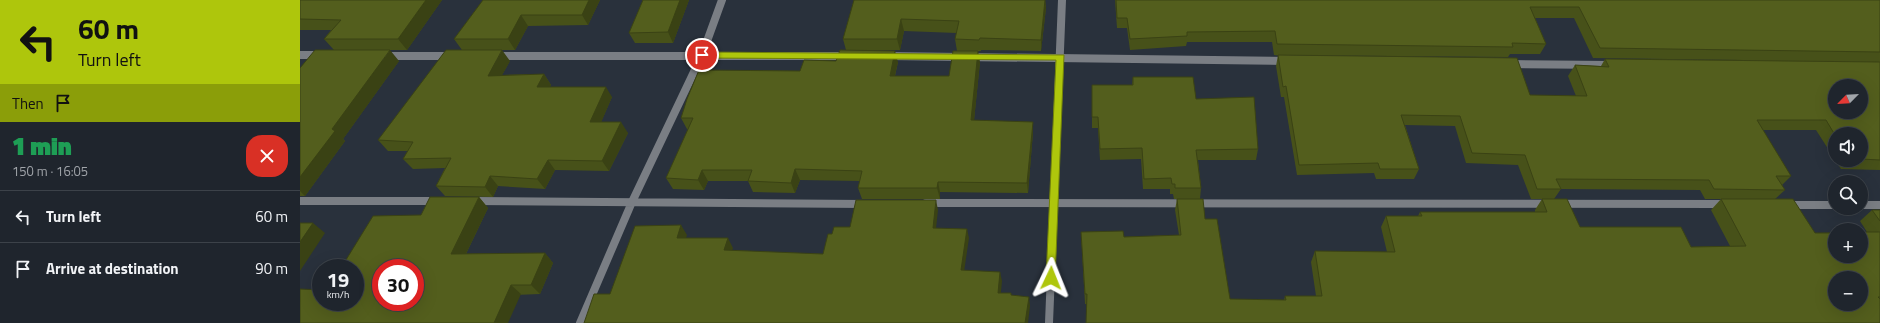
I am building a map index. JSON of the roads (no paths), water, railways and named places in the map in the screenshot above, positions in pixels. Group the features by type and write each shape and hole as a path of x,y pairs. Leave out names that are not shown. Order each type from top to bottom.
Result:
{"street":[{"path":"580,323 632,202 702,55 722,0"},
{"path":"1049,323 1061,57 1062,0"},
{"path":"300,55 331,55"},
{"path":"378,56 456,56"},
{"path":"488,56 853,56"},
{"path":"876,56 1061,57 1294,61"},
{"path":"1501,64 1620,65"},
{"path":"300,201 450,201"},
{"path":"466,201 872,204"},
{"path":"919,203 1734,204"},
{"path":"1781,204 1828,205"},
{"path":"1868,205 1880,205"}]}
